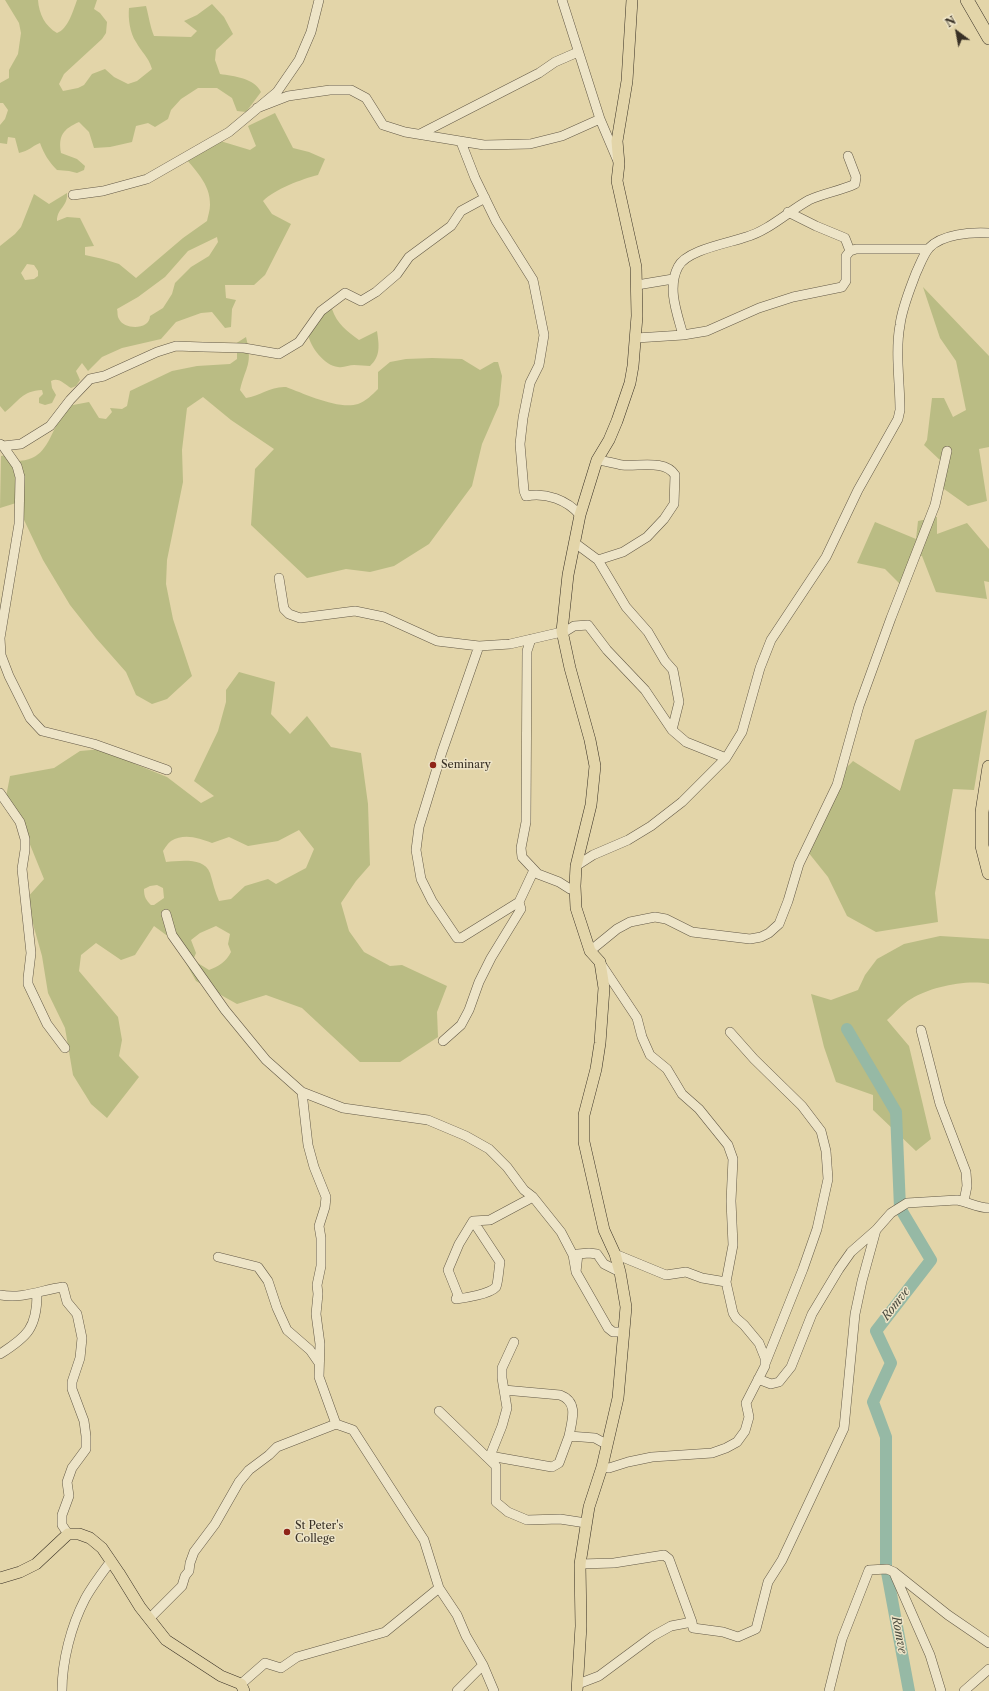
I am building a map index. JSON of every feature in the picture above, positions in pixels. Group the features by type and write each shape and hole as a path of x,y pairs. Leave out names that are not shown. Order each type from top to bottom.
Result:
{"highway":[{"path":"967,0 989,38"},
{"path":"989,767 982,812 982,846 989,873"}],"main road":[{"path":"577,1687 581,1626 580,1564 586,1523 602,1467 606,1444 618,1398 626,1307 620,1272 615,1254 604,1230 584,1142 584,1114 596,1069 604,988 600,962 590,952 576,908 575,886 576,866 591,805 595,766 590,740 570,668 562,631 568,575 580,515 597,460 609,440 630,383 636,338 637,285 633,251 617,181 619,164 617,141 627,81 632,0"},
{"path":"0,1578 20,1572 36,1564 68,1534 79,1534 90,1538 102,1548 140,1607 166,1640 242,1688"}],"street":[{"path":"73,195 103,191 147,179 229,132 277,92 299,60 311,32 319,0"},
{"path":"562,0 600,119 619,164"},
{"path":"420,134 456,117 505,89 539,73 555,62 578,52"},
{"path":"257,108 288,96 330,90 351,90 366,98 383,125 404,132 484,145 530,144 562,136 600,119"},
{"path":"461,142 496,221 533,280 544,335 539,365 530,383 523,418 520,444 524,491 526,496 536,494 558,499 573,506 580,515"},
{"path":"683,335 672,288 673,279 678,266 684,259 725,243 748,237 768,227 788,212 816,196 855,184 856,177 848,156"},
{"path":"1,445 21,444 50,426 70,400 90,379 104,376 158,352 176,346 244,348 279,354 299,342 321,311 335,299 345,293 361,301 376,292 397,274 409,257 451,226 461,211 485,198"},
{"path":"788,212 845,238 850,251"},
{"path":"576,866 593,855 628,840 651,826 682,802 726,758 742,732 760,668 772,640 826,557 858,490 898,419 900,410 898,349 900,325 913,281 928,249 937,242 952,236 979,232 989,233"},
{"path":"636,338 683,335 707,331 759,308 793,297 842,286 846,281 846,256 850,251 856,249 928,249"},
{"path":"637,285 673,279"},
{"path":"1,445 17,466 20,477 20,524 0,638 1,655 20,700 30,718 42,731 94,744 167,770"},
{"path":"590,952 617,929 630,922 655,917 666,919 692,932 750,940 769,933 779,924 788,901 799,864 837,785 859,706 935,505 947,451"},
{"path":"597,460 623,465 651,464 673,472 676,475 674,504 664,519 647,537 623,552 598,560"},
{"path":"575,543 598,560 626,607 648,632 665,661 673,670 679,702 672,730"},
{"path":"279,578 284,609 289,614 300,618 355,611 384,617 437,641 479,646 510,644 562,631 574,626 588,625 607,650 645,690 672,730 686,742 726,758"},
{"path":"531,639 527,651 526,822 521,848 522,857 538,874 559,882 570,889 575,886"},
{"path":"479,646 442,752 419,827 416,850 421,879 432,901 457,938 461,938 519,902 534,870"},
{"path":"0,793 20,822 25,839 22,869 31,953 28,984 47,1024 65,1048"},
{"path":"443,1041 461,1025 491,958 521,909 519,902"},
{"path":"166,914 172,935 225,1010 266,1060 302,1092 343,1108 428,1120 466,1136 489,1149 507,1167 524,1190 533,1197 561,1232 573,1255 576,1272 608,1328 613,1332 623,1332"},
{"path":"600,962 637,1018 642,1036 650,1055 667,1069 682,1094 699,1109 728,1145 732,1159 731,1201 733,1245 726,1282 733,1313 759,1343 765,1358 765,1366"},
{"path":"921,1030 940,1104 966,1172 964,1201"},
{"path":"602,1467 609,1468 652,1457 712,1453 737,1442 746,1431 749,1417 746,1403 765,1366 817,1229 828,1179 826,1151 822,1131 802,1106 754,1060 730,1032"},
{"path":"302,1092 308,1145 314,1167 326,1197 325,1207 319,1226 321,1238 321,1266 317,1285 318,1294 316,1314 320,1344 319,1377 336,1424"},
{"path":"473,1221 490,1220 533,1197"},
{"path":"758,1379 771,1384 779,1382 791,1367 812,1314 839,1269 851,1252 876,1230 895,1209 907,1203 964,1201 980,1207 989,1208"},
{"path":"473,1221 500,1262 497,1285 492,1290 470,1297 456,1299 458,1295 448,1270 459,1244 473,1221"},
{"path":"580,1564 614,1563 664,1555 669,1559 693,1628 723,1632 738,1637 756,1629 768,1582 782,1560 844,1428 855,1314 862,1281 876,1230"},
{"path":"576,1272 578,1254 589,1253 597,1254 604,1264 620,1272"},
{"path":"615,1254 666,1275 686,1272 702,1278 726,1282"},
{"path":"218,1257 258,1267 268,1281 277,1308 287,1330 310,1350 319,1363"},
{"path":"0,1295 17,1296 37,1294 50,1289 64,1288 67,1302 77,1314 82,1338 80,1358 72,1382 72,1388 84,1421 86,1449 72,1468 67,1482 69,1496 62,1515 62,1525 68,1534"},
{"path":"0,1354 24,1338 35,1320 37,1294"},
{"path":"490,1456 502,1426 507,1408 502,1378 502,1368 514,1342"},
{"path":"490,1456 526,1463 556,1466 559,1463 569,1436 573,1414 571,1404 567,1398 560,1395 504,1390"},
{"path":"438,1411 496,1466"},
{"path":"149,1619 182,1586 185,1576 189,1570 194,1552 215,1524 239,1482 249,1470 277,1447 336,1424 353,1430 424,1540 439,1588 457,1615 466,1636 484,1665 494,1691"},
{"path":"569,1436 595,1438 606,1444"},
{"path":"490,1456 496,1466 496,1502 508,1512 527,1520 560,1519 586,1523"},
{"path":"62,1691 65,1659 79,1612 86,1598 111,1561"},
{"path":"829,1691 842,1639 869,1570 887,1569 894,1572 948,1615 989,1643"},
{"path":"894,1572 930,1655 941,1691"},
{"path":"242,1688 265,1663 281,1668 297,1657 385,1632 439,1588"},
{"path":"577,1687 599,1676 653,1636 671,1626 692,1622"},
{"path":"457,1691 484,1665"},
{"path":"964,1691 989,1669"}],"green space":[{"path":"5,0 38,0 43,19 49,27 57,33 67,24 77,0 97,0 94,9 100,13 107,22 106,33 102,39 64,74 59,84 63,91 78,88 84,85 92,74 105,69 114,77 128,84 137,81 152,69 149,61 138,46 132,34 129,21 129,8 146,6 154,36 191,37 197,31 184,21 197,15 212,4 224,17 233,34 216,50 215,60 220,74 243,78 258,87 261,92 246,112 237,111 232,98 217,88 198,88 181,99 171,110 168,119 155,127 148,123 136,126 132,142 110,147 94,148 89,132 79,122 65,130 61,138 60,147 61,153 77,159 85,166 84,170 77,173 57,170 47,158 40,143 19,153 15,138 8,137 7,144 0,143 0,125 5,119 8,110 3,103 0,103 0,83 9,78 9,70 18,54 21,33 19,23"},
{"path":"275,113 293,148 309,152 325,159 318,175 304,179 274,192 263,201 272,214 291,224 265,275 254,285 225,285 226,298 236,300 232,309 231,327 225,328 212,312 201,313 176,322 161,339 122,348 102,357 88,371 82,363 76,371 80,380 76,386 71,388 59,380 51,381 52,388 56,395 52,403 45,405 39,403 39,398 43,394 42,390 35,391 25,394 5,412 0,406 0,246 21,227 34,194 49,204 67,193 66,201 57,217 57,221 67,217 80,218 94,246 85,247 85,255 119,264 136,278 183,238 207,221 210,205 208,190 201,177 182,154 217,140 250,150 256,146 248,126","holes":["217,237 218,242 209,256 191,267 175,283 172,294 163,308 150,316 149,321 146,324 131,327 122,323 118,318 117,309 138,297 165,277 188,251","27,264 34,265 38,271 38,276 34,279 25,280 21,273"]},
{"path":"923,287 989,356 989,447 979,449 987,501 968,506 937,484 942,462 924,445 927,440 932,398 944,398 953,417 966,410 956,361 940,338"},
{"path":"324,306 332,309 340,323 359,340 377,331 379,346 378,354 370,366 333,366 323,360 315,350 309,339 308,328 316,310"},
{"path":"246,337 249,359 240,390 246,398 275,388 286,387 332,403 341,405 358,404 366,400 378,389 378,372 390,362 406,359 432,358 462,359 480,370 494,362 498,362 502,376 499,405 482,444 472,486 429,544 394,566 370,572 346,569 307,578 251,525 255,469 274,449 231,420 203,397 187,408 182,450 183,482 167,560 166,584 173,619 192,676 167,699 152,704 136,695 126,672 96,638 70,605 43,560 16,503 0,508 1,456 12,454 16,461 25,460 38,455 50,438 68,405 89,402 99,418 106,419 112,412 110,408 122,409 127,406 130,391 172,371 197,366 230,364 237,359 237,349 235,344"},
{"path":"937,517 937,534 967,523 989,549 989,582 984,581 987,599 936,592 922,556 912,554 902,586 885,569 857,563 875,522 916,539 918,521"},
{"path":"239,672 275,682 271,714 290,734 307,716 331,747 361,753 368,804 370,865 356,881 341,903 349,931 364,952 390,966 402,965 447,986 437,1012 438,1037 400,1062 360,1062 302,1008 266,995 237,1004 196,981 173,940 154,926 135,955 121,960 96,943 81,955 79,971 118,1017 122,1040 119,1056 139,1077 107,1118 91,1104 73,1075 65,1028 48,993 42,956 26,899 44,879 20,820 6,797 10,776 54,768 80,751 113,748 135,764 167,777 201,803 214,796 194,781 218,731 226,702 226,690","holes":["299,830 314,849 306,868 276,884 268,879 245,886 231,899 219,901 210,873 203,864 191,861 166,862 163,851 171,841 181,837 192,837 212,843 229,837 248,846 278,841","157,885 163,888 164,898 154,905 149,903 144,894 144,889","216,926 230,934 228,944 231,952 222,963 209,970 193,960 196,953 191,940 200,933"]},
{"path":"987,710 974,790 953,789 935,893 938,922 876,932 847,916 828,877 804,847 841,773 853,761 900,791 915,740"},
{"path":"940,936 989,939 989,984 960,983 928,991 908,1001 887,1020 909,1046 931,1139 916,1151 873,1110 873,1095 836,1082 824,1047 811,994 831,1000 858,990 865,975 877,959 904,944"}],"waterway":[{"name":"Romve","path":"847,1029 896,1112 900,1208 931,1260 876,1331 891,1363 873,1402 886,1437 886,1567 909,1691"}],"place":[{"name":"Seminary","path":"433,765"},
{"name":"St Peter's College","path":"287,1532"}]}
